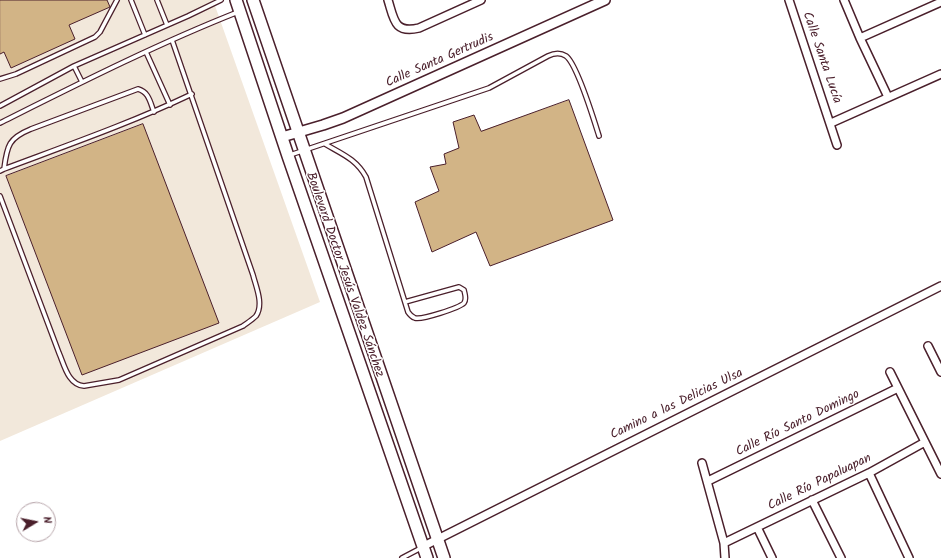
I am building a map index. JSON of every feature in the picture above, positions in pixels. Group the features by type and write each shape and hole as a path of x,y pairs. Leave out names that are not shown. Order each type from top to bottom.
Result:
{"main road":[{"name":"Boulevard Doctor Jesús Valdez Sánchez","path":"236,0 288,156 427,558"},
{"name":"Boulevard Doctor Jesús Valdez Sánchez","path":"253,0 444,558"}],"street":[{"path":"388,0 394,20 399,28 410,29 419,28 471,2 481,0"},
{"name":"Calle Santa Gertrudis","path":"282,137 343,118 605,0"},
{"name":"Calle Santa Lucía","path":"789,0 831,123 837,145"},
{"path":"844,0 888,97"},
{"path":"860,38 941,2"},
{"path":"831,123 941,74"},
{"name":"Camino a las Delicias Ulsa","path":"424,546 941,286"},
{"path":"928,346 941,372"},
{"path":"890,372 941,474"},
{"name":"Calle Río Santo Domingo","path":"708,482 898,388"},
{"name":"Calle Río Papaluapan","path":"724,543 869,473 926,442"},
{"path":"702,463 724,543 725,558"},
{"path":"869,473 909,558"},
{"path":"812,500 841,558"},
{"path":"757,527 772,558"}],"lane":[{"path":"0,79 16,74 95,37 100,32 117,0"},
{"path":"131,0 145,35"},
{"path":"157,0 167,25"},
{"path":"0,106 74,66 220,0"},
{"path":"0,123 146,52 240,11"},
{"path":"0,196 59,353 70,378 78,385 84,386 119,380 243,326 257,314 259,308 259,295 253,275 192,94 172,40"},
{"path":"146,52 170,105"},
{"path":"288,156 489,88 555,53 563,54 570,60 587,100 599,136"},
{"path":"74,66 82,82"},
{"path":"4,168 7,152 14,138 20,134 138,89 143,90 147,94 154,112"},
{"path":"0,171 4,168 154,112 192,94"},
{"path":"326,144 348,157 360,167 366,177 408,312 411,316 420,319 457,307 464,302 466,298 464,290 459,287 405,302"},
{"path":"402,558 424,546"}],"shaded area":[{"path":"0,0 213,0 320,302 0,441"}],"building":[{"path":"0,0 107,0 110,7 69,25 75,39 11,68 4,52 0,54"},
{"path":"569,100 613,220 490,266 476,232 432,252 415,202 439,191 430,167 446,164 444,154 459,148 453,122 474,115 481,131"},
{"path":"143,124 219,323 82,375 6,176"}]}
